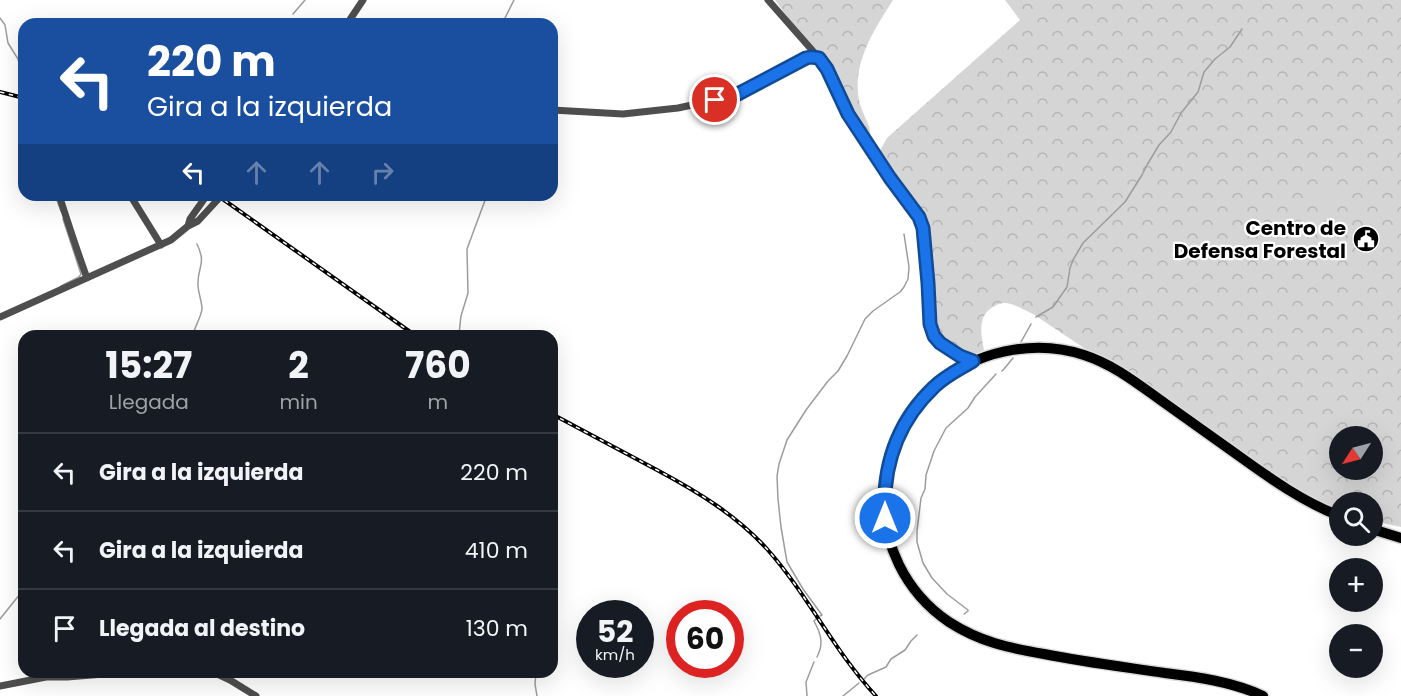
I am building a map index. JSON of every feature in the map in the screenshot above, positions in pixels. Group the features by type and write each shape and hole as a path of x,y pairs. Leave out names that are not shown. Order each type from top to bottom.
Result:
{"main road":[{"path":"1263,696 1206,679 1005,647 966,633 948,621 918,595 907,580 898,564 887,534 884,497 893,448 917,405 935,386 951,374 973,361 997,352 1055,349 1082,354 1118,370 1276,482 1329,512"},
{"path":"1383,532 1401,538"}],"street":[{"path":"352,18 363,0"},
{"path":"768,0 827,69 848,114 919,217 923,228 930,324 934,336 940,343 960,356 973,361"},
{"path":"558,110 623,114 678,108 734,96 806,58 819,58"},
{"path":"61,201 87,278"},
{"path":"134,201 161,245"},
{"path":"188,226 190,219 203,201"},
{"path":"0,317 171,240 198,221 216,201"},
{"path":"0,686 41,678"},
{"path":"226,678 256,696"}],"green space":[{"path":"775,0 893,0 866,47 859,73 859,100 870,131 869,145 822,67 811,63 813,52"},
{"path":"1005,0 1401,0 1401,527 1383,523 1383,492 1329,492 1329,506 1322,504 1297,490 1033,314 1014,305 999,304 984,315 981,326 984,350 963,360 940,342 926,315 923,299 922,232 917,218 877,156 887,138 1020,20"},
{"path":"1312,184 1338,185 1337,200 1311,199"}],"waterway":[{"path":"293,14 305,0"},
{"path":"505,18 514,0"},
{"path":"0,18 5,25 8,43 18,59"},
{"path":"1036,317 1053,307 1067,287 1070,268 1083,243 1125,202 1159,145 1171,132 1181,113 1198,92 1204,72 1230,47 1242,29"},
{"path":"57,201 61,211"},
{"path":"459,330 468,293 467,249 485,201"},
{"path":"61,286 81,274 63,219"},
{"path":"820,616 822,615 787,562 778,499 779,464 787,440 806,410 838,371 865,319 904,287 908,279 909,267 904,234"},
{"path":"195,330 202,309 198,285 201,257 197,244"},
{"path":"1021,342 1031,324"},
{"path":"1002,371 1013,358"},
{"path":"964,614 968,610 947,594 932,578 923,563 917,542 921,498 934,451 946,428 968,408 996,374"},
{"path":"0,619 18,596"},
{"path":"816,619 814,621 821,643 817,657"},
{"path":"864,679 886,667 891,659 905,650 917,635"},
{"path":"807,696 806,682 814,662"},
{"path":"536,678 537,696"},
{"path":"843,696 859,683"}],"railway":[{"path":"0,92 18,96"},
{"path":"225,201 408,330"},
{"path":"558,417 687,487 742,525 782,567 847,661 876,696"}],"place":[{"name":"Centro de Defensa Forestal","path":"1366,239"}],"route":[{"path":"715,100 734,96 806,58 819,58 827,69 848,114 919,217 923,228 930,324 934,336 940,343 960,356 973,361 935,386 917,405 901,431 893,448 885,482 885,518"}]}
